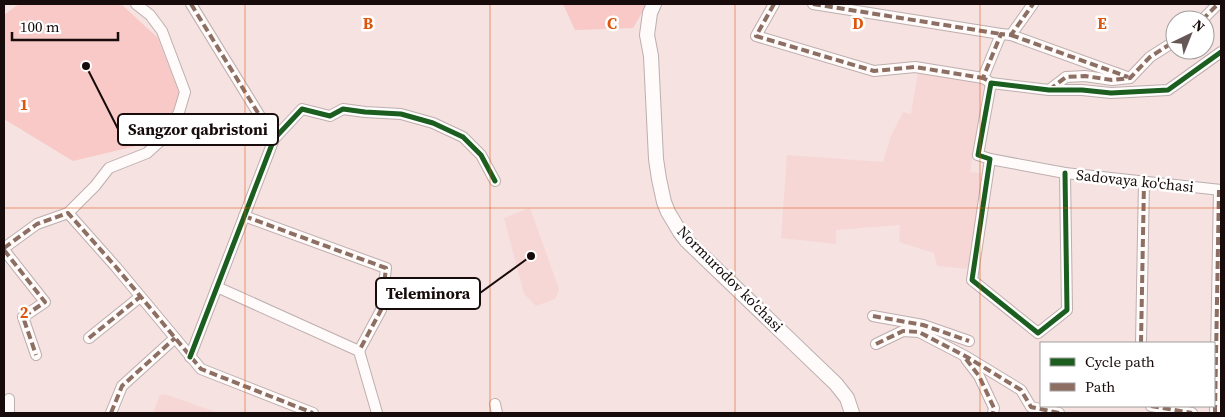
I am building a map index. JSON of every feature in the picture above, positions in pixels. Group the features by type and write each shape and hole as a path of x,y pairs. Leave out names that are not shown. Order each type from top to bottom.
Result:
{"main road":[{"name":"Normurodov ko'chasi","path":"654,4 650,13 647,35 652,56 658,180 668,212 687,240 842,391 851,406 852,413"}],"street":[{"path":"36,355 23,317 45,302 4,249 37,224 68,212 95,186 109,168 147,153 168,134 179,112 185,92 162,31 150,15 136,4"},
{"path":"191,4 274,139"},
{"path":"774,4 756,36 874,70 915,67 1049,90 1082,90 1111,93 1168,90 1221,52"},
{"path":"813,4 1006,34 1130,78"},
{"path":"1033,4 1006,34 987,80 978,155 990,159 972,280 1038,333 1067,310 1065,173"},
{"path":"1049,90 1066,77 1085,76 1112,80 1130,78 1150,57 1165,47"},
{"path":"190,357 274,139 302,109 330,116 343,109 401,114 433,123 463,137 482,155 495,181"},
{"name":"Sadovaya ko'chasi","path":"990,159 1065,173 1220,190"},
{"path":"1141,342 1144,182"},
{"path":"1215,413 1220,190"},
{"path":"68,212 201,369 313,413"},
{"path":"244,216 386,268 381,310 358,350 377,413"},
{"path":"217,287 358,350"},
{"path":"89,338 140,297"},
{"path":"873,316 923,325 969,341"},
{"path":"876,344 904,331 919,332 963,355 1021,390 1030,407 1059,413"},
{"path":"112,413 122,386 175,338"},
{"path":"963,355 979,376 994,408 993,413"},
{"path":"9,399 9,413"},
{"path":"1157,407 1192,413"}],"shaded area":[{"path":"19,4 121,4 158,38 179,93 174,111 165,127 148,148 140,145 73,161 4,119 4,15"},
{"path":"563,4 647,4 633,28 575,30"},
{"path":"918,72 984,85 970,172 982,173 970,269 937,266 934,253 899,242 900,225 836,230 836,244 781,238 787,155 883,162 891,136 903,112 911,114"},
{"path":"530,208 559,289 555,299 536,306 524,294 504,218"},
{"path":"164,394 219,413 153,413 160,395"}],"marked path":[{"path":"191,4 274,139"},
{"path":"774,4 756,36 874,71 915,67 983,78"},
{"path":"813,4 1001,34"},
{"path":"987,80 983,78 1001,34 1011,35 1033,4"},
{"path":"1212,10 1218,4"},
{"path":"1011,35 1128,77"},
{"path":"1049,90 1066,77 1085,76 1112,80 1130,78 1150,57 1165,47"},
{"path":"1141,342 1144,182"},
{"path":"1215,413 1219,190"},
{"path":"4,248 37,224 68,213 201,369 313,413"},
{"path":"244,216 386,268 381,310 359,351"},
{"path":"4,250 45,302 23,317 36,355"},
{"path":"89,338 140,297"},
{"path":"873,316 923,325 969,341"},
{"path":"876,344 903,331 919,332 967,357 1021,390 1031,407 1059,413"},
{"path":"111,413 122,386 175,338"},
{"path":"966,359 979,376 994,408 993,413"},
{"path":"1157,407 1192,413"}],"cycle path":[{"path":"1065,173 1067,310 1038,333 972,280 990,159 978,155 991,83 1049,90 1082,90 1111,93 1168,90 1221,52"},
{"path":"190,357 274,139 302,109 330,116 343,109 401,114 433,123 463,137 481,155 495,181"}],"place":[{"name":"Sangzor qabristoni","path":"86,66"},
{"name":"Teleminora","path":"531,256"}]}
